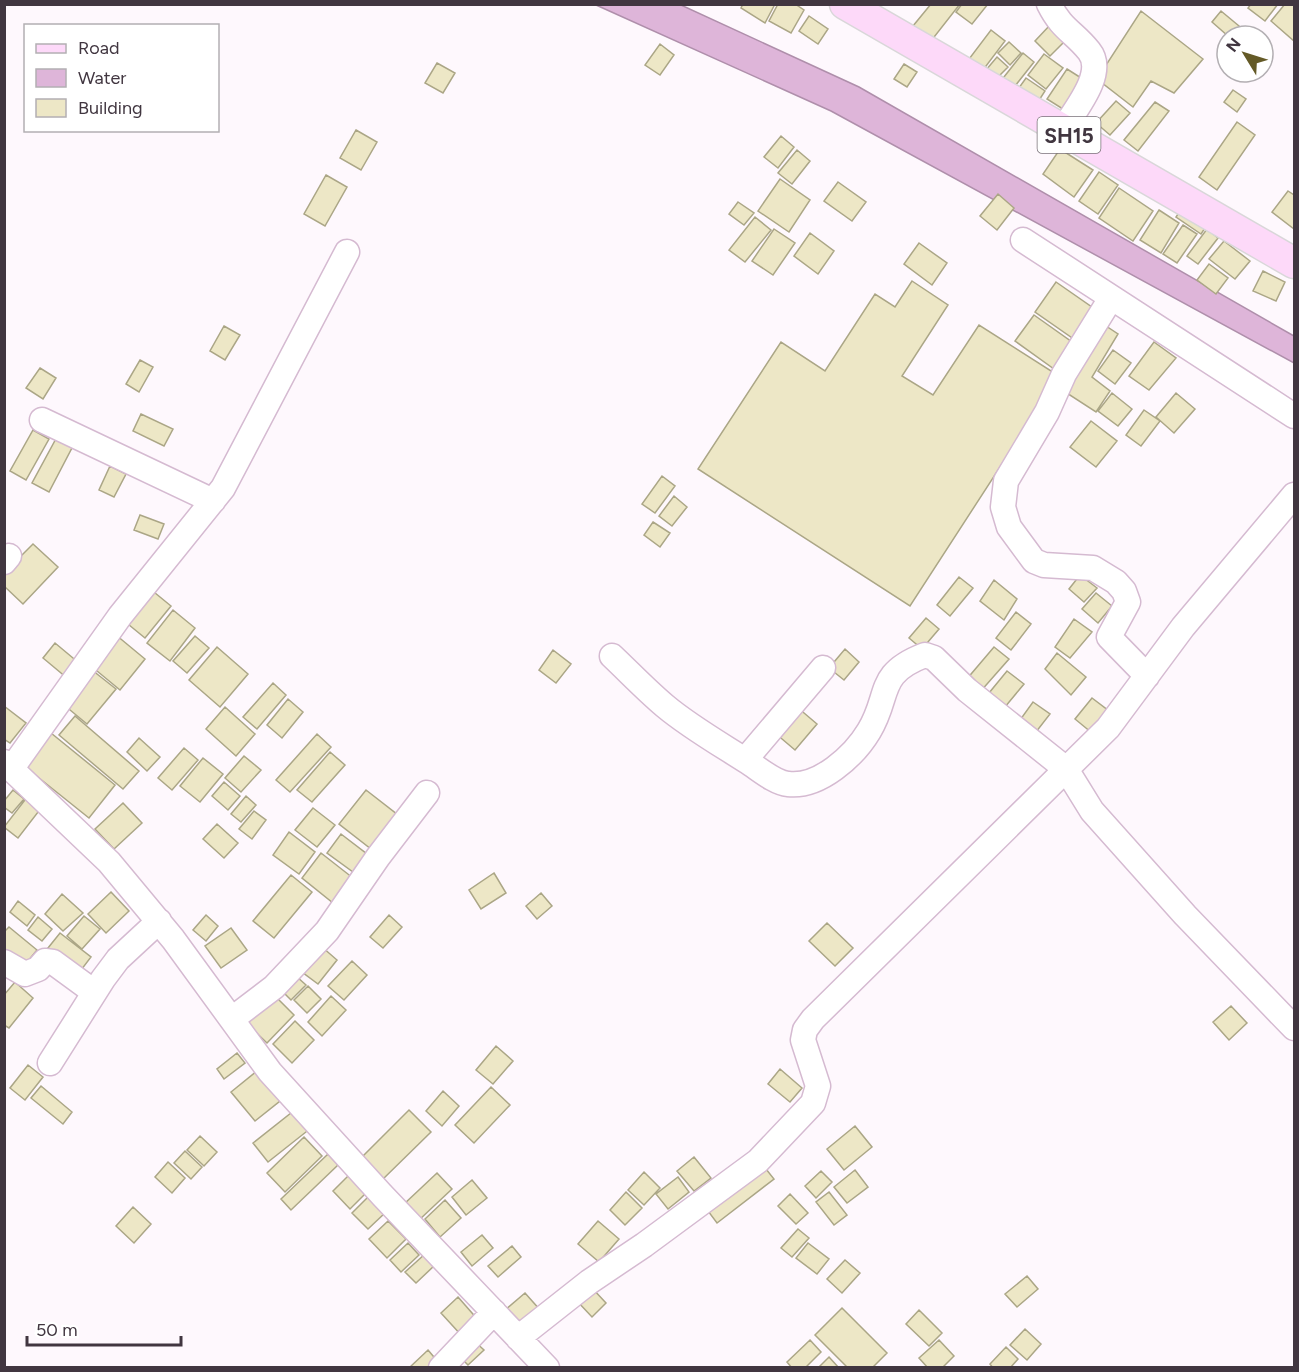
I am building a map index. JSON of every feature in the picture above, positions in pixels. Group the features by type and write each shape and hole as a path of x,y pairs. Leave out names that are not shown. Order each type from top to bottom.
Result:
{"main road":[{"name":"SH15","path":"845,4 1294,263"}],"street":[{"path":"1049,4 1059,24 1090,52 1095,63 1093,77 1062,131"},
{"path":"1023,240 1294,416"},
{"path":"347,252 223,488 120,616 7,766 109,862 159,921 270,1072 324,1133 547,1368"},
{"path":"1111,298 1060,380 1047,412 1006,482 1003,507 1009,527 1035,561 1044,565 1093,568 1116,582 1124,591 1128,602 1109,637 1148,676"},
{"path":"42,420 213,501"},
{"path":"518,1338 589,1282 644,1245 705,1197 758,1161 813,1103 818,1086 803,1040 805,1030 813,1019 1108,729 1183,627 1294,495"},
{"path":"612,656 666,706 745,760 787,784 807,782 834,768 862,742 873,724 888,681 897,669 925,654 934,658 967,690 1066,769 1092,811 1185,915 1294,1028"},
{"path":"745,760 823,668"},
{"path":"232,1019 274,987 327,931 378,856 427,793"},
{"path":"50,1063 93,992 118,959 159,921"},
{"path":"4,962 25,974 38,969 45,961 53,962 93,992"},
{"path":"441,1368 494,1312"}],"water":[{"path":"596,5 681,5 859,87 1294,336 1294,363 831,111"}],"building":[{"path":"743,4 775,4 765,23 741,8"},
{"path":"778,4 795,4 804,10 791,33 769,21"},
{"path":"931,4 960,4 931,41 913,26"},
{"path":"962,4 988,4 972,24 956,12"},
{"path":"1251,4 1278,4 1265,21 1248,8"},
{"path":"1285,4 1294,5 1294,41 1275,24 1271,21"},
{"path":"1141,11 1203,59 1174,93 1151,81 1133,107 1097,79"},
{"path":"1221,11 1237,24 1215,25 1212,22"},
{"path":"809,16 828,29 818,44 799,31"},
{"path":"1050,25 1066,40 1050,56 1035,41"},
{"path":"991,30 1005,41 980,74 966,63"},
{"path":"1009,42 1021,53 1010,65 998,53"},
{"path":"660,44 674,55 660,75 645,65"},
{"path":"1023,53 1034,62 1011,91 1000,82"},
{"path":"1044,54 1063,68 1046,89 1028,75"},
{"path":"997,57 1008,67 996,79 986,70"},
{"path":"437,63 455,73 443,93 425,83"},
{"path":"904,64 917,72 907,87 894,79"},
{"path":"1067,69 1086,81 1066,111 1047,99"},
{"path":"1026,78 1045,91 1036,105 1016,92"},
{"path":"1233,90 1246,99 1237,112 1224,102"},
{"path":"1116,101 1130,113 1110,135 1096,123"},
{"path":"1155,102 1169,111 1138,151 1124,140"},
{"path":"1237,122 1255,135 1217,190 1199,177"},
{"path":"356,130 377,142 361,170 340,158"},
{"path":"781,136 794,147 778,168 764,157"},
{"path":"1060,149 1093,170 1074,197 1043,174"},
{"path":"797,150 810,161 792,184 778,173"},
{"path":"1099,172 1118,185 1098,214 1079,201"},
{"path":"326,175 347,187 325,226 304,214"},
{"path":"780,179 810,200 789,232 758,211"},
{"path":"838,182 866,202 852,221 824,201"},
{"path":"1119,188 1153,211 1133,241 1099,218"},
{"path":"1288,191 1294,195 1294,229 1272,212"},
{"path":"998,194 1014,208 997,230 980,216"},
{"path":"738,202 754,213 744,225 729,214"},
{"path":"1186,202 1211,219 1201,234 1176,217"},
{"path":"1159,210 1179,223 1161,253 1140,240"},
{"path":"755,217 771,230 745,262 729,250"},
{"path":"1183,225 1197,234 1177,263 1163,254"},
{"path":"774,229 795,243 773,275 752,261"},
{"path":"1207,229 1218,238 1198,264 1187,256"},
{"path":"810,233 834,251 818,274 794,256"},
{"path":"1224,241 1250,261 1235,279 1209,259"},
{"path":"919,243 947,263 932,285 904,264"},
{"path":"1209,264 1228,278 1216,294 1197,280"},
{"path":"1263,271 1285,282 1276,301 1253,291"},
{"path":"912,281 948,305 902,376 933,395 979,325 1059,376 910,606 698,469 781,342 825,371 875,294 895,307"},
{"path":"1056,282 1099,312 1078,342 1035,312"},
{"path":"1034,315 1072,342 1054,369 1015,341"},
{"path":"1100,322 1118,334 1092,377 1110,391 1096,412 1059,388"},
{"path":"224,326 240,335 225,360 210,351"},
{"path":"1154,342 1176,358 1149,390 1129,376"},
{"path":"1113,350 1131,363 1115,384 1098,371"},
{"path":"140,360 153,367 139,392 126,384"},
{"path":"40,368 56,378 43,399 26,388"},
{"path":"1112,393 1132,409 1118,426 1098,411"},
{"path":"1176,393 1195,409 1174,433 1156,417"},
{"path":"1144,410 1160,421 1141,446 1126,435"},
{"path":"141,414 173,429 164,446 133,431"},
{"path":"1091,421 1117,441 1096,467 1070,447"},
{"path":"33,430 49,439 26,480 10,471"},
{"path":"58,435 74,444 49,492 32,483"},
{"path":"110,466 126,474 114,497 99,490"},
{"path":"662,476 675,486 655,513 642,504"},
{"path":"674,496 687,507 672,526 659,516"},
{"path":"140,515 164,524 158,539 134,530"},
{"path":"653,522 670,533 660,547 644,535"},
{"path":"33,544 58,567 23,604 4,586 4,573"},
{"path":"1080,575 1097,588 1084,602 1069,589"},
{"path":"959,577 973,588 950,616 937,605"},
{"path":"994,580 1017,599 1004,620 980,601"},
{"path":"149,588 171,606 145,638 123,620"},
{"path":"1096,593 1112,606 1098,623 1082,609"},
{"path":"173,610 195,628 170,661 147,643"},
{"path":"1016,612 1031,624 1011,650 996,638"},
{"path":"926,618 939,629 922,649 909,638"},
{"path":"1074,619 1092,632 1070,658 1055,647"},
{"path":"116,635 145,659 120,690 91,666"},
{"path":"195,636 209,648 187,673 173,661"},
{"path":"55,643 79,663 67,678 43,658"},
{"path":"217,647 248,674 220,707 189,680"},
{"path":"994,647 1009,659 980,692 966,680"},
{"path":"845,649 859,662 844,680 829,668"},
{"path":"553,650 571,664 556,683 539,670"},
{"path":"1057,653 1086,677 1071,695 1045,669"},
{"path":"92,670 116,689 87,724 64,705"},
{"path":"1007,671 1024,684 1005,707 989,693"},
{"path":"273,683 286,695 257,729 243,717"},
{"path":"1092,698 1109,711 1092,733 1075,719"},
{"path":"288,699 303,712 282,738 267,725"},
{"path":"1033,702 1050,714 1036,732 1020,720"},
{"path":"4,706 26,723 10,743 4,739"},
{"path":"225,707 255,734 236,756 206,729"},
{"path":"797,707 817,724 795,750 775,733"},
{"path":"75,716 139,771 123,789 59,735"},
{"path":"51,733 115,785 89,818 24,766"},
{"path":"317,734 331,747 290,792 276,780"},
{"path":"139,738 160,757 147,771 127,752"},
{"path":"184,748 198,760 172,790 158,778"},
{"path":"330,752 345,765 312,802 297,790"},
{"path":"244,756 261,770 241,792 225,778"},
{"path":"203,758 223,774 200,802 180,786"},
{"path":"224,782 240,796 228,810 212,796"},
{"path":"13,790 24,799 12,813 4,807 4,801"},
{"path":"366,790 398,815 371,849 339,824"},
{"path":"28,796 42,807 18,838 4,827"},
{"path":"246,796 256,805 241,822 231,814"},
{"path":"123,803 142,823 114,849 95,829"},
{"path":"313,808 335,825 317,847 295,830"},
{"path":"254,811 266,820 252,839 239,829"},
{"path":"217,824 238,843 224,858 203,839"},
{"path":"289,832 315,852 299,874 273,855"},
{"path":"341,834 367,854 353,872 327,853"},
{"path":"321,853 353,878 333,903 302,878"},
{"path":"494,873 506,893 481,909 469,890"},
{"path":"291,875 312,892 274,938 253,921"},
{"path":"111,892 129,911 106,933 88,914"},
{"path":"541,893 552,906 537,919 526,906"},
{"path":"62,894 83,913 63,931 45,914"},
{"path":"18,901 35,915 27,926 10,912"},
{"path":"206,915 218,926 206,941 193,930"},
{"path":"389,915 402,927 383,948 370,937"},
{"path":"84,916 100,929 82,949 67,936"},
{"path":"38,917 52,929 42,941 28,930"},
{"path":"827,923 853,948 835,966 809,941"},
{"path":"9,927 37,950 24,966 4,951 4,932"},
{"path":"231,928 247,950 221,968 205,946"},
{"path":"60,933 91,957 75,978 44,953"},
{"path":"322,947 337,960 318,984 302,972"},
{"path":"352,961 367,975 344,1000 328,986"},
{"path":"296,976 306,985 291,1000 282,991"},
{"path":"15,982 33,998 9,1028 4,1025 4,995"},
{"path":"308,986 321,999 307,1013 294,1000"},
{"path":"274,995 294,1015 267,1043 246,1023"},
{"path":"331,996 346,1010 322,1036 308,1022"},
{"path":"1231,1006 1247,1023 1229,1040 1213,1022"},
{"path":"295,1021 314,1040 292,1063 273,1044"},
{"path":"496,1046 513,1061 493,1084 476,1070"},
{"path":"237,1053 245,1063 224,1079 217,1069"},
{"path":"28,1065 43,1077 25,1100 10,1088"},
{"path":"780,1069 802,1088 790,1102 768,1084"},
{"path":"257,1071 280,1101 255,1121 231,1092"},
{"path":"41,1086 72,1112 63,1124 31,1098"},
{"path":"491,1087 510,1105 474,1143 455,1125"},
{"path":"443,1091 459,1106 442,1126 426,1111"},
{"path":"296,1109 311,1128 268,1162 253,1143"},
{"path":"409,1110 431,1132 380,1182 359,1160"},
{"path":"855,1126 872,1147 844,1170 827,1149"},
{"path":"200,1136 217,1152 204,1166 187,1150"},
{"path":"304,1137 322,1156 285,1192 267,1173"},
{"path":"185,1151 202,1167 191,1179 174,1163"},
{"path":"328,1154 338,1165 291,1210 281,1199"},
{"path":"694,1157 711,1178 694,1191 677,1171"},
{"path":"168,1162 185,1178 172,1193 155,1177"},
{"path":"762,1164 774,1179 717,1223 705,1207"},
{"path":"855,1170 868,1187 847,1203 834,1187"},
{"path":"821,1171 832,1182 816,1198 805,1186"},
{"path":"644,1172 660,1188 644,1205 628,1190"},
{"path":"437,1173 452,1189 418,1221 403,1205"},
{"path":"349,1175 366,1193 350,1209 333,1191"},
{"path":"678,1177 689,1192 668,1209 656,1194"},
{"path":"472,1180 487,1198 466,1215 452,1197"},
{"path":"626,1192 642,1208 625,1225 610,1210"},
{"path":"829,1192 847,1215 834,1225 816,1202"},
{"path":"790,1194 808,1213 796,1224 778,1206"},
{"path":"370,1195 386,1212 368,1229 352,1213"},
{"path":"445,1200 461,1218 440,1237 425,1219"},
{"path":"133,1207 151,1224 134,1243 116,1226"},
{"path":"388,1221 406,1239 387,1258 369,1239"},
{"path":"598,1221 619,1239 599,1262 578,1244"},
{"path":"798,1229 809,1238 792,1257 781,1248"},
{"path":"482,1235 493,1248 472,1266 461,1252"},
{"path":"408,1243 419,1255 401,1272 390,1260"},
{"path":"808,1243 829,1259 817,1274 796,1258"},
{"path":"512,1246 521,1257 498,1277 488,1266"},
{"path":"425,1254 435,1265 416,1283 405,1272"},
{"path":"845,1260 860,1273 842,1293 827,1279"},
{"path":"1027,1276 1038,1289 1017,1307 1005,1294"},
{"path":"592,1288 606,1303 592,1317 577,1301"},
{"path":"525,1293 541,1311 522,1328 505,1310"},
{"path":"458,1297 479,1321 462,1336 441,1313"},
{"path":"842,1308 887,1353 872,1368 848,1368 815,1335"},
{"path":"919,1310 942,1333 929,1346 906,1324"},
{"path":"1025,1329 1041,1344 1027,1360 1010,1345"},
{"path":"472,1339 484,1350 468,1365 457,1354"},
{"path":"810,1340 821,1352 805,1368 792,1368 787,1362"},
{"path":"939,1340 954,1356 942,1368 928,1368 919,1358"},
{"path":"1006,1347 1018,1359 1010,1368 993,1368 990,1364"},
{"path":"428,1350 439,1363 434,1368 409,1368"},
{"path":"829,1357 839,1368 818,1368"}]}
